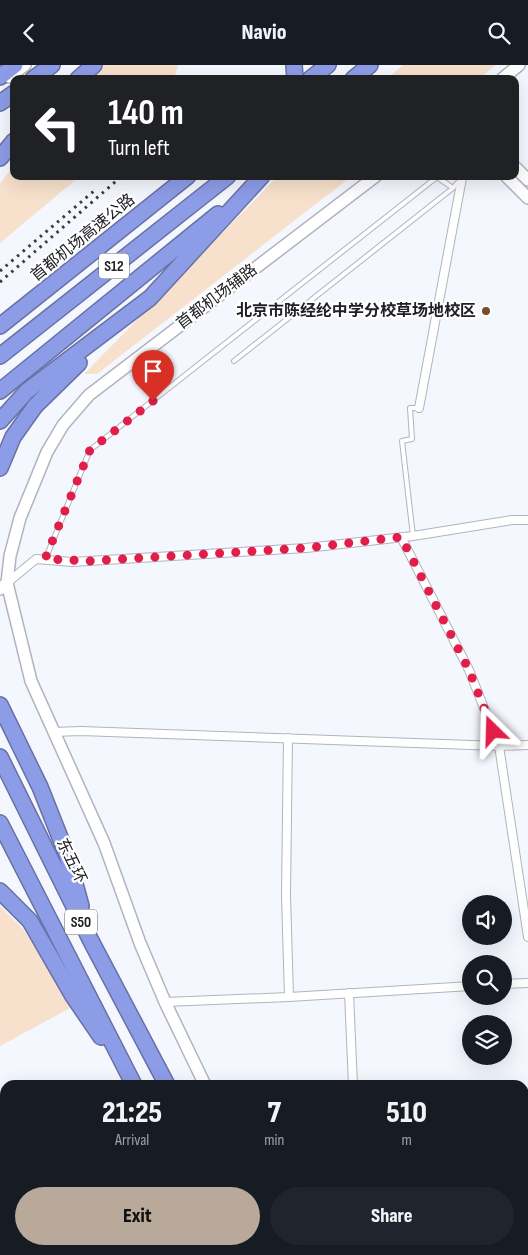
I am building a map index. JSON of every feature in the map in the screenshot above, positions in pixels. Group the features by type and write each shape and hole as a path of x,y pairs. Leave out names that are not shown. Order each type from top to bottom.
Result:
{"highway":[{"path":"0,77 15,65"},
{"path":"38,75 52,65"},
{"path":"83,75 94,65"},
{"path":"315,75 328,65"},
{"path":"357,75 370,65"},
{"path":"0,157 10,146"},
{"name":"首都机场高速公路","path":"0,326 183,180"},
{"name":"S12","path":"0,356 223,180"},
{"path":"0,391 218,213 254,180"},
{"path":"0,468 13,437 35,407 62,378 150,299 258,180"},
{"path":"0,421 27,391 150,299"},
{"path":"0,705 40,787 67,855 91,941"},
{"name":"东五环","path":"0,757 91,941 164,1080"},
{"name":"S50","path":"0,823 130,1080"},
{"path":"0,891 30,921 73,996 130,1080"}],"street":[{"path":"11,75 25,65"},
{"path":"507,75 520,65"},
{"path":"519,171 528,180"},
{"name":"首都机场辅路","path":"4,586 20,518 47,452 63,425 89,395 371,180"},
{"path":"419,408 462,180"},
{"path":"510,180 528,198"},
{"path":"203,1080 140,943 104,843 31,681 4,586 36,559 72,561 278,550 413,536 512,520 528,520"},
{"path":"401,537 469,670 499,746 528,937"},
{"path":"53,732 82,731 499,746 528,745"},
{"path":"288,738 286,895 289,997"},
{"path":"512,984 528,983"},
{"path":"165,1001 289,997 462,987"},
{"path":"349,993 353,1080"}],"lane":[{"path":"45,559 90,450 433,180"},
{"path":"441,180 453,188"},
{"path":"234,361 453,188 460,180"},
{"path":"413,536 402,441 412,439 410,409 419,408"}],"shaded area":[{"path":"95,65 178,65 175,75 87,75"},
{"path":"403,65 496,65 483,75 392,75"},
{"path":"10,171 10,180 75,180 0,243 0,183"},
{"path":"274,180 347,180 97,374 84,374"},
{"path":"0,906 23,929 74,1006 0,1046"}],"railway":[{"path":"0,282 117,180"},
{"path":"0,271 94,191"}],"place":[{"name":"北京市陈经纶中学分校草场地校区","path":"486,311"}],"route":[{"path":"153,401 90,450 45,559 90,561 306,548 401,537 469,670 493,731"}]}
